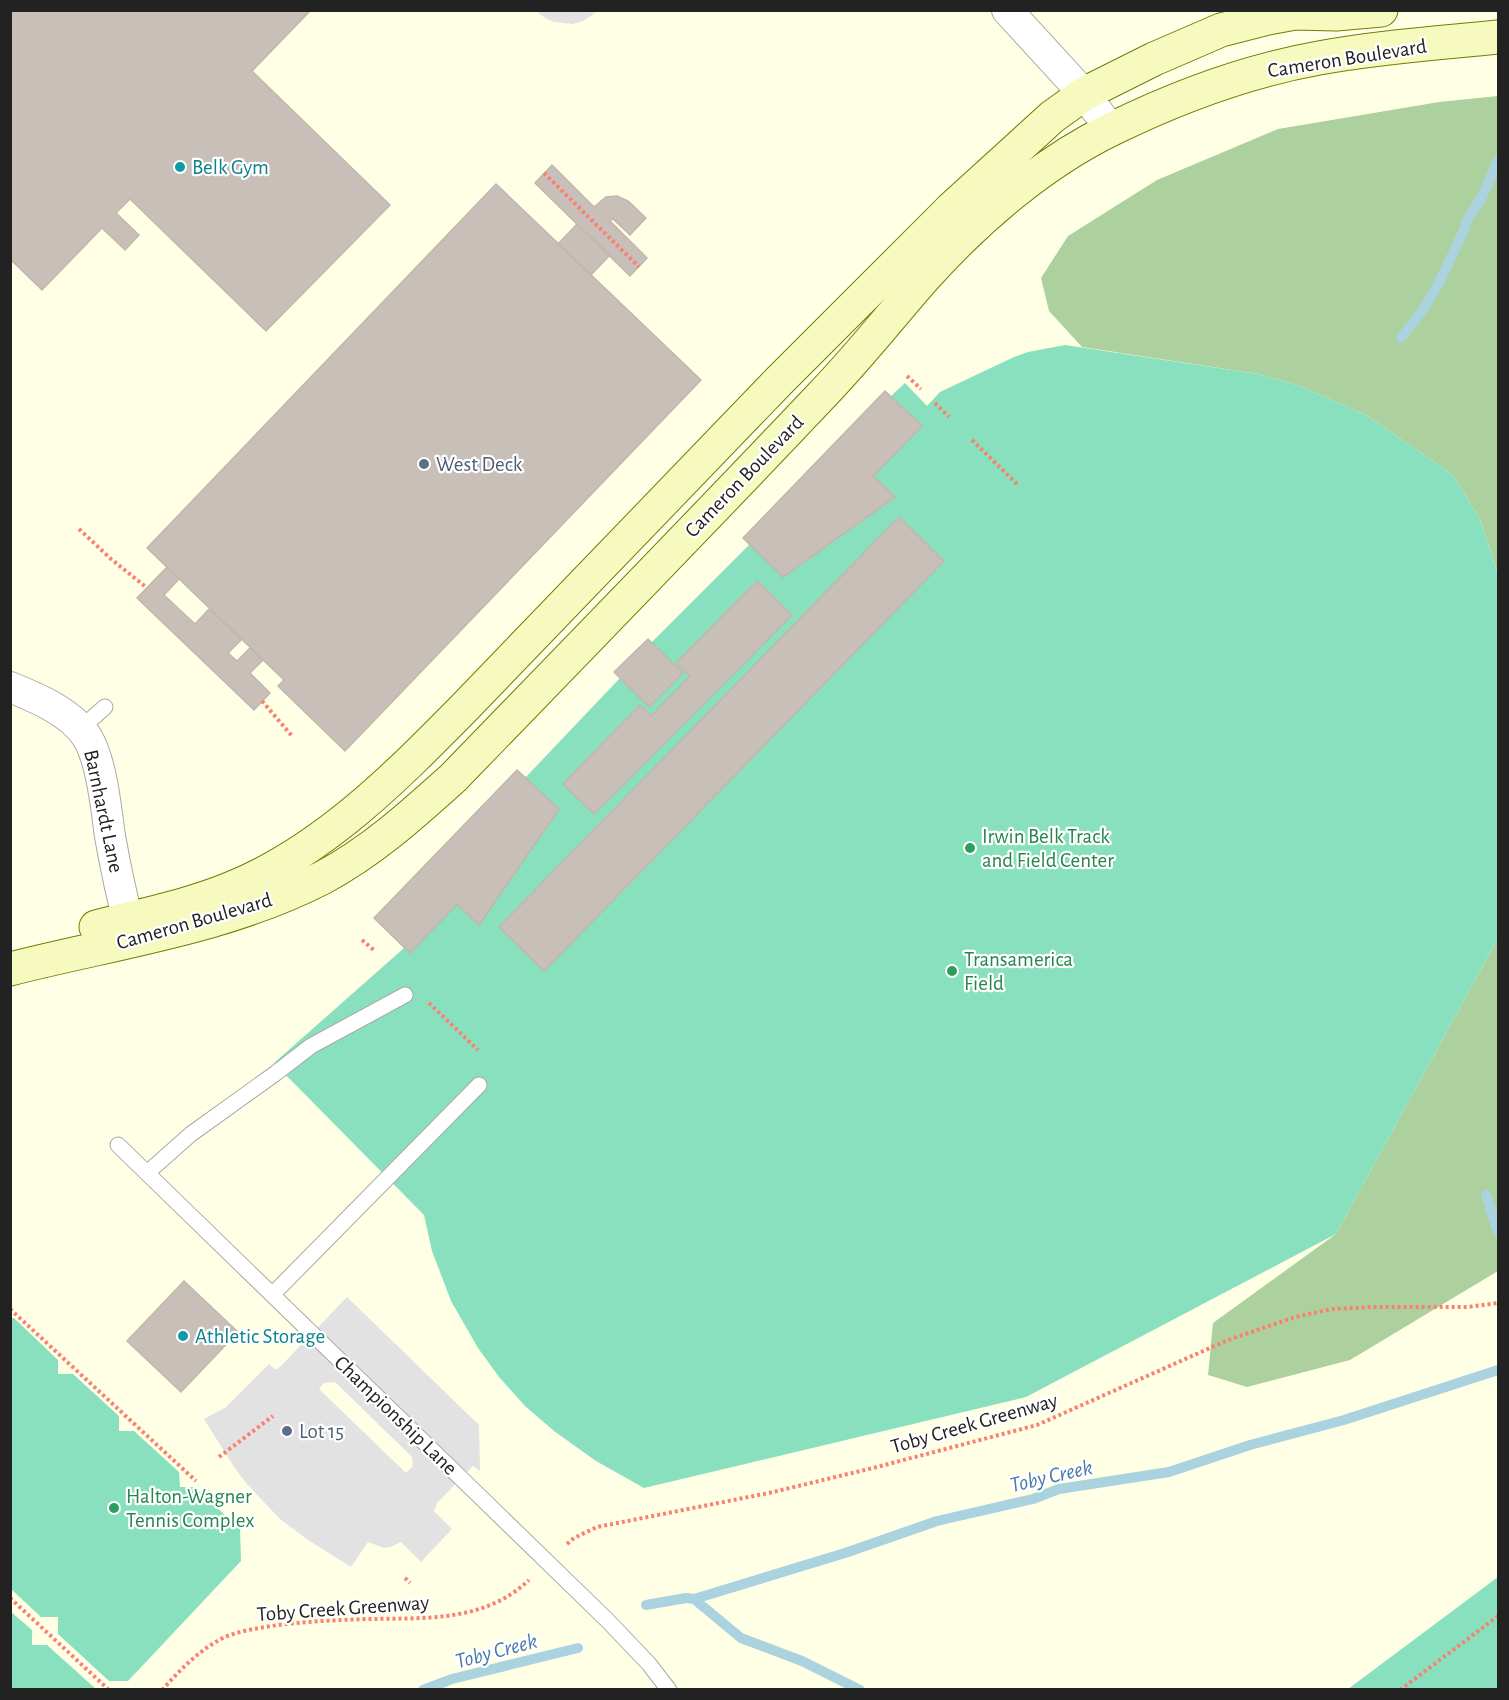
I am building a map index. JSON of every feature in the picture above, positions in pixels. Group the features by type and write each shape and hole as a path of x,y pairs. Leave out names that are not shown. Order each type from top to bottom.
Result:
{"street":[{"path":"1007,10 1084,94 1111,129"},
{"name":"Cameron Boulevard","path":"10,969 130,930 234,888 287,860 318,840 370,799 426,747 779,381 951,208 1052,117 1084,94 1154,59 1221,30 1295,13 1336,14 1382,10"},
{"name":"Cameron Boulevard","path":"10,948 228,916 322,878 371,848 408,819 453,778 814,403 924,278 968,233 1007,198 1087,142 1182,98 1246,75 1319,58 1498,37"},
{"name":"Barnhardt Lane","path":"10,687 24,692 64,715 80,729 91,746 98,768 130,930"}],"lane":[{"path":"80,729 105,707"},
{"path":"147,1173 191,1134 310,1046 405,995"},
{"path":"272,1295 479,1085"},
{"name":"Championship Lane","path":"118,1145 608,1621 649,1664 669,1689"}],"path":[{"path":"544,173 639,267"},
{"path":"907,376 921,389"},
{"path":"935,403 949,417"},
{"path":"972,440 1019,486"},
{"path":"79,529 147,588"},
{"path":"262,701 292,736"},
{"path":"362,940 375,951"},
{"path":"426,1001 478,1050"},
{"name":"Toby Creek Greenway","path":"559,1550 574,1538 597,1527 769,1493 1037,1425 1228,1340 1295,1317 1342,1309 1468,1307 1498,1303"},
{"path":"10,1309 196,1482"},
{"path":"219,1456 273,1416"},
{"name":"Toby Creek Greenway","path":"162,1689 198,1654 212,1644 244,1630 298,1623 462,1615 503,1598 524,1585 535,1574"},
{"path":"405,1578 410,1583"},
{"path":"10,1598 108,1689"},
{"path":"1400,1689 1498,1616"}],"shaded area":[{"path":"11,11 1498,11 1498,1689 11,1689"},
{"path":"536,11 598,11 583,21 573,24 554,22"},
{"name":"Lot 15","path":"347,1297 479,1425 480,1471 473,1466 437,1503 434,1511 452,1529 421,1562 401,1542 384,1548 368,1542 351,1567 280,1519 234,1467 204,1419 226,1407 269,1364 278,1369","holes":["335,1382 412,1457 413,1466 406,1473 319,1389 324,1383"]}],"green space":[{"path":"1498,96 1498,574 1480,519 1452,474 1366,415 1300,386 1258,374 1082,347 1049,311 1041,278 1068,236 1157,180 1278,129 1439,102"},
{"name":"Irwin Belk Track and Field Center","path":"1065,345 1258,374 1300,386 1366,415 1452,474 1480,519 1498,574 1498,938 1336,1234 1026,1397 644,1488 596,1461 554,1431 525,1406 499,1377 478,1348 451,1301 432,1251 424,1215 274,1063 404,948 374,918 517,770 526,777 620,678 614,672 648,639 652,642 749,545 743,538 885,391 891,396 905,383 927,406 940,392 1014,357"},
{"path":"1498,938 1498,1271 1350,1360 1247,1387 1208,1375 1213,1323 1336,1234"},
{"name":"Halton-Wagner Tennis Complex","path":"11,1318 14,1318 58,1360 58,1374 73,1374 119,1416 119,1431 134,1431 179,1472 180,1487 195,1487 240,1529 241,1561 128,1681 109,1681 58,1634 58,1617 41,1617 11,1589"},
{"path":"1498,1577 1498,1689 1348,1689"},
{"path":"10,1611 32,1630 32,1645 47,1645 96,1689 11,1689"}],"building":[{"name":"Belk Gym","path":"10,10 311,10 252,71 390,205 266,331 130,199 116,213 139,235 125,250 102,228 42,290 10,259"},
{"path":"552,165 594,207 606,197 617,196 628,201 646,218 630,235 613,219 610,221 647,258 630,276 535,183"},
{"name":"West Deck","path":"496,184 701,380 345,751 278,686 284,680 147,548"},
{"path":"577,224 610,255 591,275 558,244"},
{"path":"885,391 922,426 873,476 895,497 783,577 743,538"},
{"path":"899,517 944,561 544,971 499,927"},
{"path":"167,567 179,579 164,595 195,624 209,609 241,640 228,653 237,661 250,648 263,660 250,673 270,693 254,710 137,598"},
{"path":"757,581 792,615 594,814 563,784 640,705 651,716 690,676 676,663"},
{"path":"648,639 683,673 649,707 614,672"},
{"path":"517,770 559,809 479,925 457,904 410,953 374,918"},
{"name":"Athletic Storage","path":"184,1281 238,1332 181,1392 127,1341"}],"waterway":[{"path":"1401,338 1438,285 1466,222 1483,195 1498,160"},
{"path":"1486,1195 1498,1232"},
{"name":"Toby Creek","path":"646,1605 686,1598 694,1599 845,1553 937,1521 1033,1499 1059,1489 1169,1472 1250,1445 1344,1420 1498,1370"},
{"path":"694,1599 741,1638 802,1661 860,1690"},
{"name":"Toby Creek","path":"423,1690 452,1679 578,1648"}],"place":[{"name":"Belk Gym","path":"180,167"},
{"name":"West Deck","path":"424,464"},
{"name":"Irwin Belk Track and Field Center","path":"970,848"},
{"name":"Transamerica Field","path":"952,971"},
{"name":"Athletic Storage","path":"183,1336"},
{"name":"Lot 15","path":"287,1431"},
{"name":"Halton-Wagner Tennis Complex","path":"114,1508"}]}
